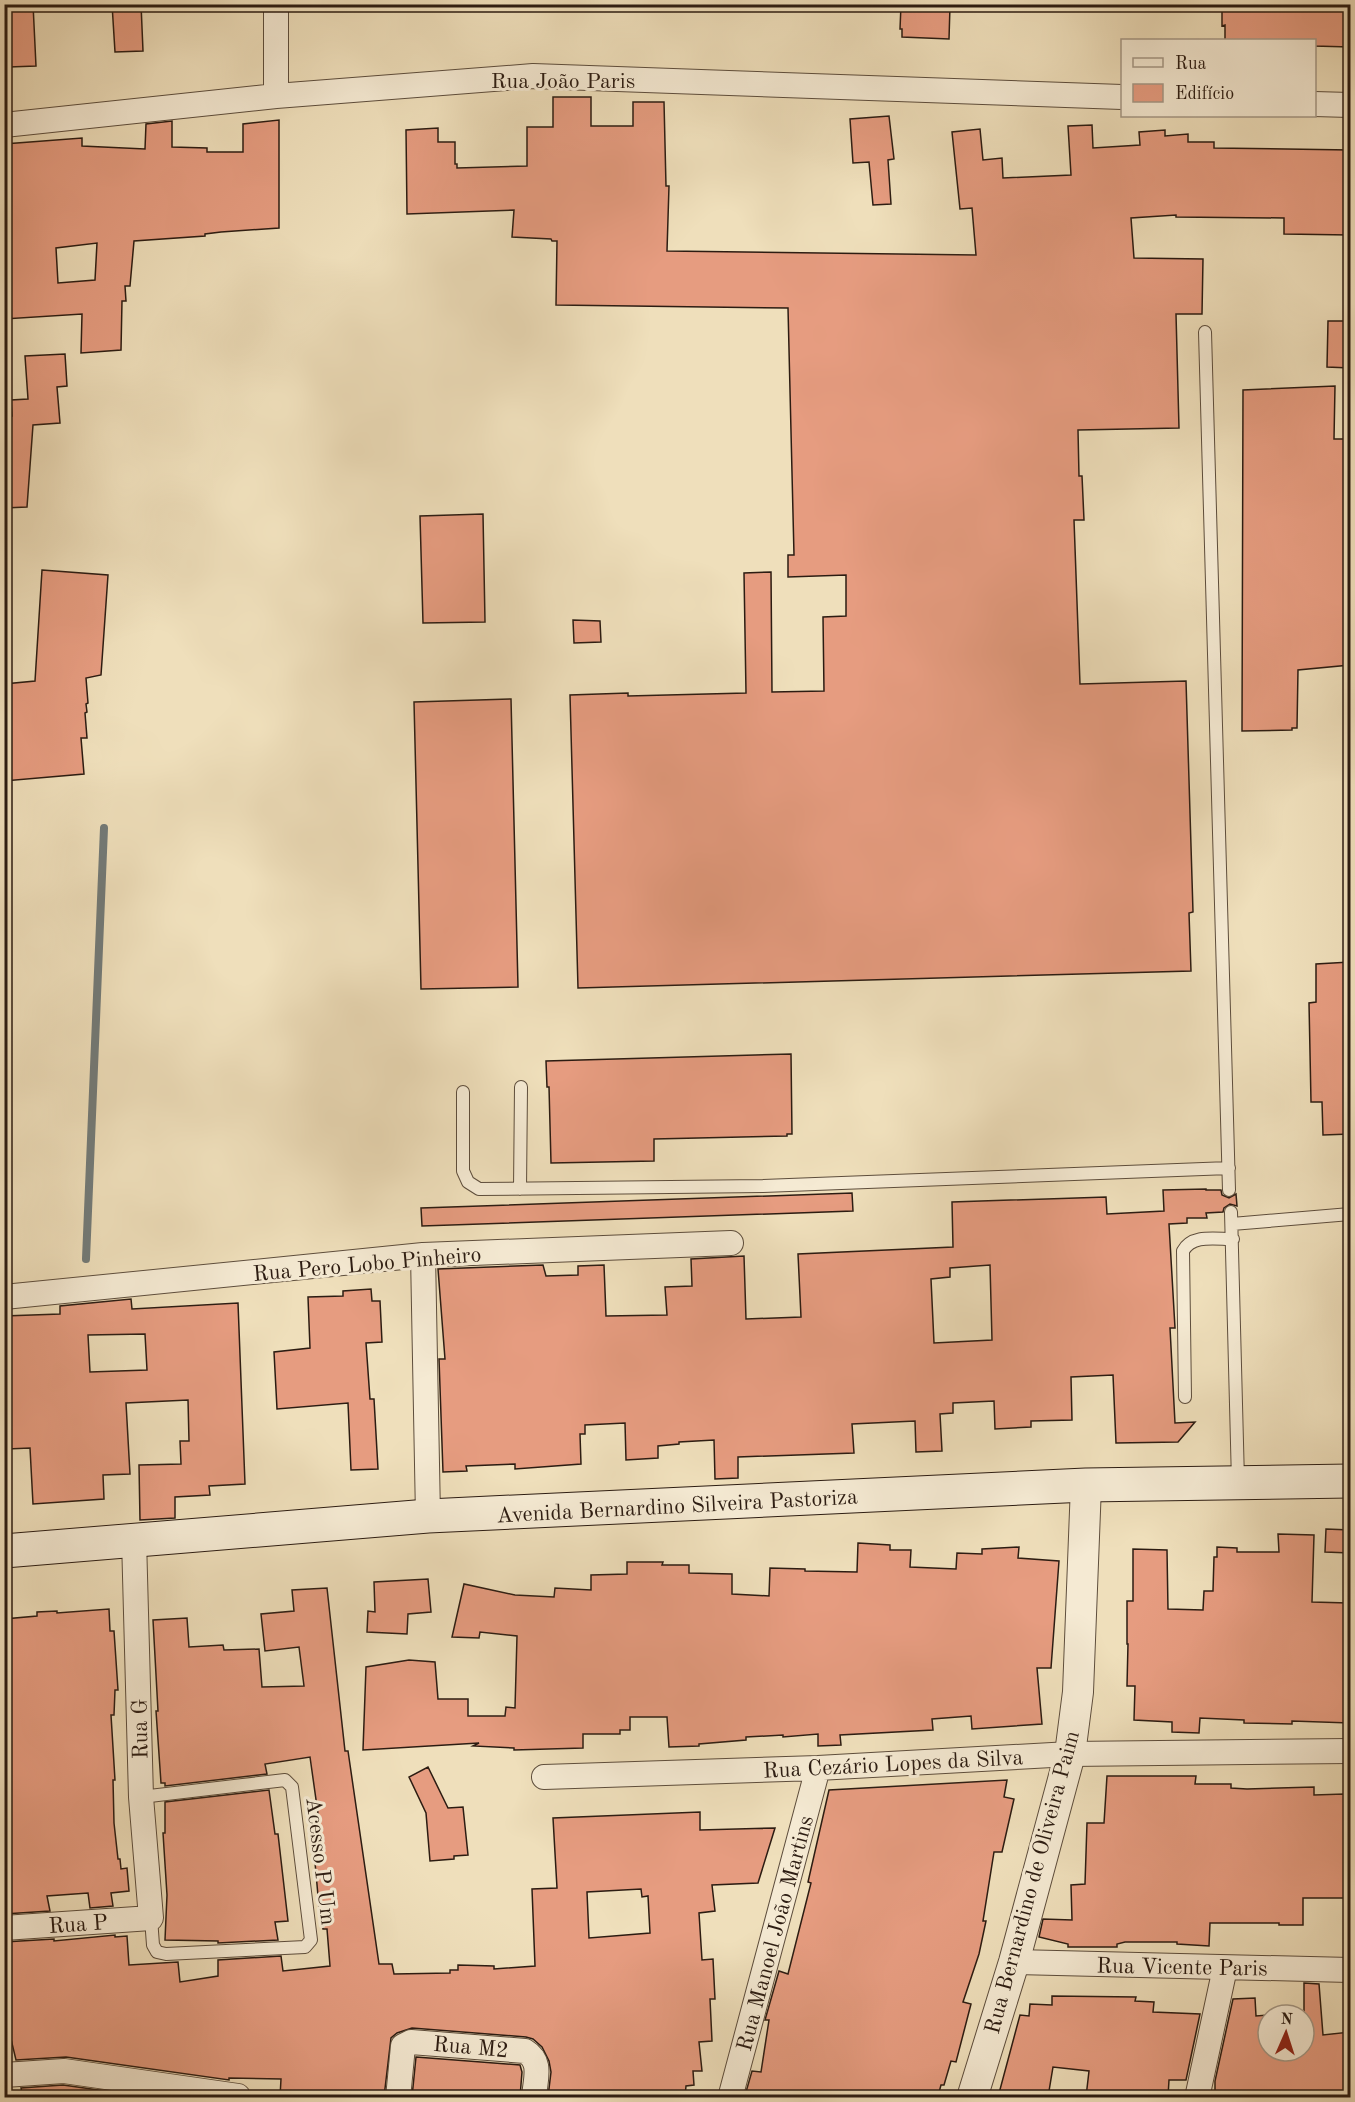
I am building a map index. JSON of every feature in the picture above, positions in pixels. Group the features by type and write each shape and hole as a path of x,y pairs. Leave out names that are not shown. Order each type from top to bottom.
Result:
{"main road":[{"name":"Avenida Bernardino Silveira Pastoriza","path":"4,1551 428,1516 1086,1485 1350,1481"}],"street":[{"path":"276,4 276,96"},
{"name":"Rua João Paris","path":"4,125 276,96 533,75 1121,97"},
{"path":"1316,104 1350,105"},
{"name":"Rua Pero Lobo Pinheiro","path":"4,1298 423,1254 731,1243"},
{"path":"423,1254 428,1516"},
{"name":"Rua Bernardino de Oliveira Paim","path":"972,2097 1014,1962 1070,1754 1078,1692 1086,1485"},
{"name":"Rua G","path":"134,1539 141,1797 151,1918"},
{"name":"Rua Cezário Lopes da Silva","path":"544,1777 818,1768 1070,1754 1350,1751"},
{"name":"Rua Manoel João Martins","path":"730,2097 818,1768"},
{"name":"Rua P","path":"4,1928 151,1918"},
{"name":"Rua Vicente Paris","path":"1014,1962 1350,1970"},
{"path":"1197,2097 1225,1968"},
{"name":"Rua M2","path":"398,2097 403,2046 411,2042 525,2051 533,2056 537,2065 534,2097"},
{"path":"4,2075 64,2071 238,2096"}],"lane":[{"path":"1205,332 1229,1190"},
{"path":"520,1189 521,1088"},
{"path":"463,1092 463,1171 468,1182 479,1189 763,1186 1229,1168"},
{"path":"1238,1484 1232,1218 1350,1214"},
{"path":"1185,1397 1183,1251 1186,1244 1194,1240 1233,1239"},
{"name":"Acesso P Um","path":"141,1797 285,1780 292,1787 311,1940 305,1947 166,1954 157,1952 153,1945 151,1918"}],"building":[{"path":"9,4 33,4 36,66 9,67 8,41 11,41"},
{"path":"112,4 141,4 143,51 115,52"},
{"path":"1222,4 1350,4 1350,47 1316,46 1316,39 1225,39 1225,25 1222,26"},
{"path":"901,5 950,6 949,39 902,37"},
{"path":"553,97 591,97 591,126 633,126 633,102 664,102 666,186 669,186 667,251 976,255 972,208 960,209 952,132 980,129 983,160 1002,158 1003,178 1071,175 1068,126 1092,125 1093,148 1140,145 1139,132 1165,130 1165,136 1188,134 1188,142 1214,142 1214,148 1350,150 1350,235 1284,234 1284,218 1176,217 1176,215 1131,218 1134,258 1203,259 1202,314 1176,314 1179,428 1078,430 1079,476 1082,476 1084,520 1074,520 1080,684 1186,681 1193,912 1189,913 1191,971 578,988 570,695 746,693 744,573 771,572 772,692 824,691 823,617 846,616 846,575 788,577 788,555 794,555 788,308 556,305 557,241 512,237 514,210 407,214 406,130 438,128 438,142 455,142 457,168 527,166 527,127 553,127"},
{"path":"889,116 894,159 888,160 891,204 873,205 869,162 853,163 850,119"},
{"path":"279,120 279,228 134,241 130,286 125,286 126,301 122,301 121,350 81,353 82,314 4,319 4,288 7,288 4,238 4,144 82,138 82,146 145,149 146,124 172,121 172,147 207,148 207,152 243,152 243,124","holes":["97,243 95,280 58,283 56,248"]},
{"path":"1328,321 1350,321 1350,368 1327,367"},
{"path":"65,354 67,386 57,387 60,423 33,425 27,507 4,508 4,416 12,416 11,400 28,399 25,356"},
{"path":"1335,386 1334,439 1350,439 1350,665 1298,670 1297,728 1242,731 1243,390"},
{"path":"483,514 485,622 423,623 420,516"},
{"path":"42,570 108,575 101,675 86,678 87,738 81,738 84,774 4,781 4,684 35,681"},
{"path":"573,620 600,621 601,642 574,643"},
{"path":"511,699 518,987 421,989 414,702"},
{"path":"1350,962 1350,1134 1323,1135 1322,1102 1311,1102 1309,1003 1316,1002 1316,964"},
{"path":"791,1054 792,1134 787,1134 787,1136 654,1139 654,1161 551,1163 546,1061"},
{"path":"1163,1190 1221,1190 1222,1195 1229,1198 1236,1194 1237,1206 1230,1204 1224,1208 1223,1212 1206,1213 1207,1218 1187,1218 1187,1223 1169,1224 1175,1328 1170,1328 1175,1423 1195,1422 1178,1442 1116,1443 1113,1375 1071,1377 1072,1420 1031,1421 1031,1427 995,1429 994,1401 953,1403 953,1413 940,1414 942,1451 916,1452 915,1421 852,1424 854,1453 738,1457 738,1478 715,1479 714,1440 658,1446 658,1458 626,1460 625,1423 585,1425 585,1434 580,1434 581,1464 515,1469 515,1464 466,1466 467,1471 443,1472 439,1359 445,1359 438,1269 543,1265 546,1276 578,1275 578,1266 604,1265 606,1316 667,1315 665,1287 692,1286 691,1259 744,1256 746,1319 801,1317 798,1254 953,1247 952,1202 1106,1197 1107,1214 1164,1211","holes":["990,1265 992,1340 934,1343 931,1279 950,1277 950,1268"]},
{"path":"852,1193 853,1211 422,1226 421,1208"},
{"path":"371,1289 372,1301 380,1301 382,1342 366,1343 370,1399 374,1399 378,1469 351,1470 348,1403 277,1409 274,1352 310,1348 308,1297 343,1296 343,1291"},
{"path":"131,1299 132,1309 238,1303 245,1484 209,1486 210,1495 175,1497 175,1518 140,1520 139,1465 181,1464 180,1441 189,1441 188,1400 126,1403 130,1474 103,1475 104,1499 33,1504 30,1448 7,1449 4,1398 4,1316 60,1314 60,1306","holes":["145,1334 147,1370 90,1372 88,1335"]},
{"path":"1326,1529 1350,1530 1350,1553 1325,1552"},
{"path":"1278,1534 1314,1535 1312,1602 1348,1603 1350,1723 1292,1721 1292,1724 1244,1723 1244,1720 1200,1718 1199,1733 1172,1732 1172,1722 1134,1720 1135,1686 1127,1686 1127,1601 1133,1601 1133,1549 1167,1550 1168,1609 1203,1610 1204,1591 1213,1591 1214,1557 1217,1557 1217,1547 1237,1548 1237,1552 1279,1552"},
{"path":"858,1543 890,1545 890,1550 911,1550 910,1567 956,1569 957,1553 982,1554 982,1549 1019,1547 1018,1558 1059,1561 1051,1668 1037,1668 1042,1724 972,1729 971,1716 932,1719 933,1730 840,1735 841,1745 818,1746 818,1734 746,1737 746,1740 669,1747 667,1717 630,1717 630,1730 620,1730 620,1734 583,1734 583,1748 514,1750 514,1748 473,1746 479,1743 363,1750 366,1667 409,1660 435,1662 438,1699 468,1699 468,1716 505,1716 506,1707 515,1708 517,1636 480,1632 479,1638 452,1637 464,1584 515,1595 554,1597 555,1588 591,1590 591,1575 627,1574 627,1562 663,1562 662,1565 689,1565 689,1573 732,1574 732,1594 769,1596 770,1568 857,1572"},
{"path":"428,1579 431,1612 408,1614 407,1634 367,1632 368,1611 375,1612 374,1582"},
{"path":"327,1588 345,1751 348,1751 379,1964 392,1964 394,1974 450,1973 450,1970 458,1970 458,1965 494,1966 494,1969 535,1966 532,1889 557,1888 553,1818 700,1812 700,1830 775,1828 758,1883 712,1885 715,1911 699,1913 702,1960 713,1959 715,1999 710,1999 712,2041 699,2042 702,2071 693,2071 694,2085 686,2086 685,2097 548,2097 551,2072 549,2061 542,2047 533,2039 412,2028 397,2033 391,2038 384,2097 280,2097 281,2079 229,2078 229,2080 66,2057 16,2060 4,2010 4,1942 127,1936 129,1965 178,1962 180,1982 218,1976 218,1960 281,1956 283,1971 330,1966 327,1929 323,1929 322,1918 320,1918 312,1829 320,1828 310,1757 265,1764 267,1774 165,1786 165,1783 161,1783 153,1620 187,1618 189,1647 223,1645 224,1650 259,1649 262,1687 304,1686 299,1647 265,1651 261,1614 294,1611 292,1590","holes":["641,1889 642,1897 648,1896 650,1933 589,1938 587,1892"]},
{"path":"109,1609 110,1631 114,1631 118,1690 115,1690 114,1715 111,1715 115,1780 113,1780 114,1823 118,1859 120,1859 121,1869 127,1868 129,1891 111,1893 113,1906 90,1908 88,1893 47,1896 50,1911 4,1914 4,1619 37,1616 37,1612 57,1611 57,1613"},
{"path":"428,1767 448,1808 463,1807 468,1855 430,1861 426,1813 409,1777"},
{"path":"1107,1776 1196,1776 1195,1784 1231,1784 1231,1788 1247,1789 1314,1787 1314,1795 1344,1794 1346,1858 1350,1858 1350,1898 1303,1898 1303,1925 1210,1923 1209,1946 1177,1944 1177,1942 1125,1942 1117,1944 1117,1947 1068,1947 1068,1944 1039,1937 1043,1919 1072,1920 1071,1885 1085,1884 1087,1823 1104,1823"},
{"path":"1007,1780 1004,1797 1014,1799 1002,1852 994,1852 983,1921 986,1921 979,1954 963,2002 971,2004 956,2062 951,2061 938,2096 752,2097 752,2094 746,2092 752,2071 761,2072 769,2020 765,2020 779,1971 788,1974 811,1883 808,1882 829,1790"},
{"path":"269,1790 275,1834 278,1834 288,1921 275,1922 278,1940 218,1943 218,1941 165,1940 167,1895 163,1833 165,1833 165,1802"},
{"path":"1304,1983 1319,1984 1323,2035 1350,2032 1350,2097 1215,2097 1215,2081 1233,1999 1255,1998 1256,2063 1316,2063 1316,2003 1304,2003"},
{"path":"1052,1996 1136,1997 1135,2001 1154,2002 1153,2012 1200,2014 1186,2080 1169,2080 1168,2097 1086,2097 1089,2071 1053,2067 1048,2097 998,2097 1020,2015 1029,2016 1030,2004 1052,2005"},
{"path":"416,2057 520,2065 522,2072 520,2097 412,2097"},
{"path":"63,2085 148,2097 23,2097 21,2088"}],"waterway":[{"path":"86,1259 104,828"}]}
